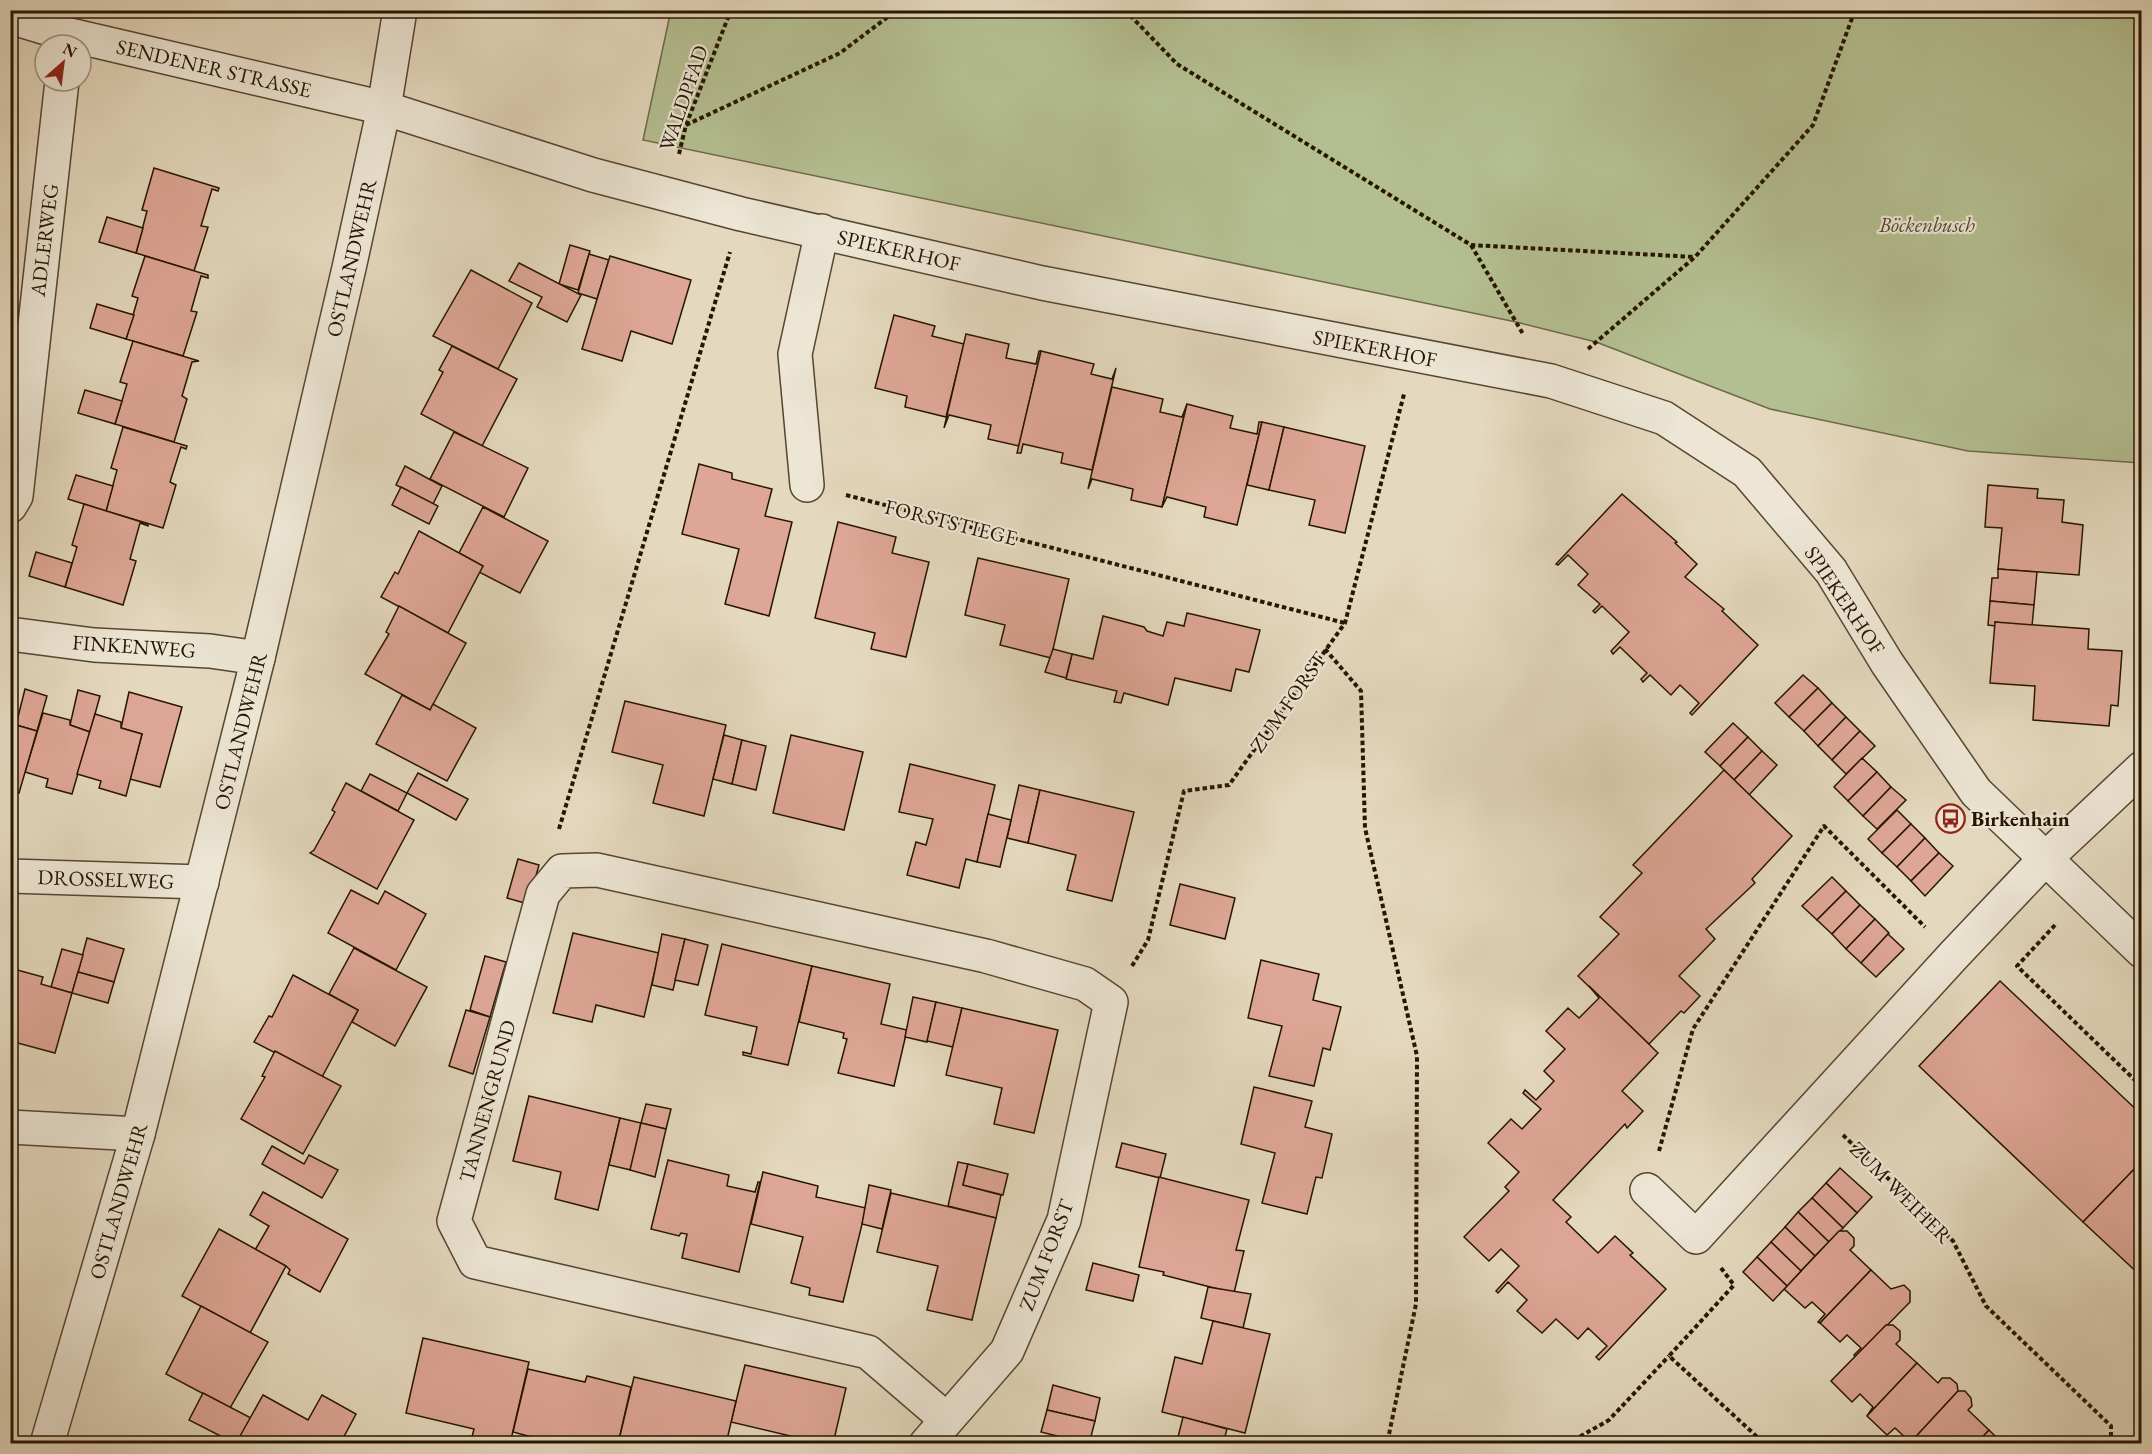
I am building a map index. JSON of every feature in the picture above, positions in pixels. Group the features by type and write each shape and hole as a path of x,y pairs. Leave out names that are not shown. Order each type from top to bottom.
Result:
{"street":[{"name":"OSTLANDWEHR","path":"47,1443 138,1134 258,658 384,108 400,10"},
{"name":"SENDENER STRASSE","path":"10,17 50,33"},
{"name":"SENDENER STRASSE","path":"93,45 384,108"},
{"name":"ADLERWEG","path":"10,506 16,496 19,373 60,93"},
{"name":"SPIEKERHOF","path":"384,108 593,175 741,214 1042,283 1551,381 1664,418 1747,472 1831,571 1887,663 1976,792 2044,860 2142,951"},
{"path":"807,485 795,354 822,231"},
{"name":"FINKENWEG","path":"10,634 94,645 210,651 258,658"},
{"path":"1647,1190 1696,1237 1953,955 2044,860 2142,768"},
{"path":"562,871 597,870 986,956 1085,984 1111,1002"},
{"name":"TANNENGRUND","path":"562,871 543,894 454,1221 475,1262 868,1352 936,1432"},
{"name":"DROSSELWEG","path":"10,876 202,882"},
{"name":"ZUM FORST","path":"936,1432 1007,1351 1064,1220 1111,1002"},
{"path":"10,1127 138,1134"}],"path":[{"name":"WALDPFAD","path":"669,196 686,125 731,10"},
{"path":"686,125 840,53 897,10"},
{"path":"1125,10 1177,64 1471,245 1551,381 1695,257 1813,125 1855,10"},
{"path":"562,871 556,839 741,214"},
{"path":"1471,245 1695,257"},
{"name":"ZUM FORST","path":"1111,1002 1148,940 1184,791 1229,785 1345,623 1414,356"},
{"name":"FORSTSTIEGE","path":"807,485 1345,623"},
{"path":"1325,649 1360,690 1365,828 1417,1056 1416,1304 1387,1443"},
{"path":"1647,1190 1694,1029 1824,826 1953,955"},
{"path":"2082,896 2017,966 2142,1087"},
{"name":"ZUM WEIHER","path":"1815,1109 1953,1241 1986,1306 2111,1426 2111,1443"},
{"path":"1568,1443 1609,1420 1734,1285 1696,1237"},
{"path":"1669,1356 1765,1443"}],"green space":[{"name":"Böckenbusch","path":"671,10 2141,11 2141,463 1968,451 1770,409 1596,342 1516,322 643,140"}],"building":[{"path":"154,168 219,188 218,191 212,189 201,226 208,227 194,271 136,253 147,211 142,210"},
{"path":"107,217 143,228 136,253 99,242"},
{"path":"570,245 590,251 578,290 559,284"},
{"path":"589,254 609,260 597,299 578,293"},
{"path":"145,256 208,275 208,278 201,276 191,311 197,312 183,356 126,339 138,298 132,296"},
{"path":"610,256 691,280 672,344 631,331 622,361 582,349"},
{"path":"519,263 581,295 567,322 537,307 542,297 509,281"},
{"path":"471,270 532,303 498,369 433,336"},
{"path":"97,304 134,315 126,339 90,328"},
{"path":"894,315 935,326 932,336 964,344 946,417 905,407 907,396 875,388"},
{"path":"966,334 1009,344 1006,358 1036,364 1039,351 1041,351 1019,446 988,439 991,425 949,415 944,428"},
{"path":"133,341 199,361 192,362 182,396 187,399 174,442 115,424 127,384 120,382"},
{"path":"452,346 517,379 482,446 421,414 443,372 439,370"},
{"path":"1041,351 1094,364 1091,374 1112,379 1116,368 1092,470 1061,463 1063,453 1023,444 1021,453 1017,453"},
{"path":"1112,387 1163,399 1160,412 1182,417 1187,404 1162,507 1131,500 1133,489 1092,479 1088,489"},
{"path":"85,390 122,401 115,424 78,413"},
{"path":"1187,404 1233,416 1230,428 1257,434 1259,422 1262,422 1237,525 1204,517 1206,507 1167,497 1162,507"},
{"path":"1262,422 1284,427 1269,490 1247,485"},
{"path":"123,427 187,446 186,449 181,447 170,482 176,485 163,528 106,511 117,470 111,468"},
{"path":"1284,427 1365,446 1345,533 1309,525 1315,500 1269,490"},
{"path":"454,432 528,468 504,517 430,479"},
{"path":"699,464 732,473 732,479 772,489 765,516 792,522 769,616 725,604 739,549 682,534"},
{"path":"405,466 442,486 433,504 396,485"},
{"path":"76,475 113,486 106,511 68,499"},
{"path":"1988,485 2038,489 2037,498 2064,500 2062,522 2083,525 2079,575 1998,569 2002,528 1985,527"},
{"path":"401,487 438,506 429,524 392,505"},
{"path":"1622,494 1677,542 1675,543 1697,564 1685,577 1724,609 1722,611 1758,645 1692,715 1690,713 1699,703 1680,685 1671,695 1650,675 1643,682 1641,679 1647,673 1620,647 1613,654 1611,651 1629,632 1602,606 1595,613 1593,611 1600,604 1578,585 1588,574 1568,555 1558,565 1556,564"},
{"path":"84,504 148,524 148,526 140,523 130,559 136,561 123,605 65,587 77,547 72,545"},
{"path":"483,507 548,541 520,593 479,572 483,566 459,553"},
{"path":"838,522 896,537 892,553 929,562 906,657 871,649 875,633 815,618"},
{"path":"419,531 483,566 448,633 381,597 395,572 398,574"},
{"path":"36,552 72,563 65,587 29,576"},
{"path":"978,558 1069,579 1051,658 1000,645 1005,625 965,615"},
{"path":"1998,569 2037,572 2034,605 1990,601 1992,578 1998,578"},
{"path":"1990,601 2034,605 2032,626 1995,622 1995,626 1988,625"},
{"path":"399,606 466,643 430,710 365,674 389,634 386,632"},
{"path":"1187,613 1260,630 1249,672 1236,669 1231,691 1175,678 1168,705 1124,693 1121,703 1114,702 1117,691 1066,679 1072,654 1093,659 1103,616 1144,627 1147,631 1163,636 1167,622 1184,626"},
{"path":"1995,622 2089,629 2088,649 2122,651 2118,706 2111,705 2109,726 2033,720 2035,686 1990,683"},
{"path":"1053,649 1072,654 1066,678 1045,672"},
{"path":"1803,675 1818,688 1789,717 1775,703"},
{"path":"1818,688 1832,703 1804,731 1789,717"},
{"path":"25,689 47,696 37,731 16,725"},
{"path":"78,690 100,696 90,732 70,725"},
{"path":"129,692 182,707 160,787 130,779 142,734 121,728"},
{"path":"402,695 430,710 433,704 476,728 447,781 376,744"},
{"path":"625,701 726,725 704,816 653,803 663,765 612,752"},
{"path":"1832,703 1846,717 1818,746 1804,731"},
{"path":"43,713 70,720 70,725 90,732 72,794 46,787 48,779 25,772"},
{"path":"95,714 121,722 121,728 142,734 126,796 99,788 101,781 77,774"},
{"path":"10,717 18,719 16,725 37,731 19,793 10,791"},
{"path":"1846,717 1860,731 1832,760 1818,746"},
{"path":"1733,723 1748,737 1720,766 1705,752"},
{"path":"1860,731 1875,746 1846,774 1832,760"},
{"path":"724,735 742,740 732,784 713,779"},
{"path":"791,735 863,752 844,830 773,813"},
{"path":"1748,737 1762,751 1734,780 1720,766"},
{"path":"742,740 766,746 756,790 732,784"},
{"path":"1762,751 1777,765 1749,795 1734,780"},
{"path":"1862,758 1877,772 1848,801 1834,787"},
{"path":"910,764 995,785 977,862 966,859 959,888 907,875 916,842 926,845 933,819 899,812"},
{"path":"1724,770 1792,836 1752,879 1755,883 1706,929 1715,939 1679,976 1700,996 1684,1013 1681,1011 1649,1044 1578,976 1619,934 1600,917 1642,873 1633,865"},
{"path":"1877,772 1891,787 1863,816 1848,801"},
{"path":"418,773 468,799 456,820 407,793"},
{"path":"370,774 407,793 398,811 361,791"},
{"path":"346,783 414,820 377,889 310,853 314,850 335,812 332,810"},
{"path":"1019,785 1040,790 1028,843 1007,838"},
{"path":"1891,787 1906,800 1877,829 1863,816"},
{"path":"1040,790 1134,812 1112,901 1067,890 1076,855 1028,843"},
{"path":"1897,810 1911,824 1882,853 1868,839"},
{"path":"988,814 1011,820 1000,867 977,862"},
{"path":"1911,824 1925,838 1897,867 1882,853"},
{"path":"1925,838 1939,853 1911,881 1897,867"},
{"path":"1939,853 1953,866 1925,896 1911,881"},
{"path":"518,859 539,865 528,904 507,898"},
{"path":"1832,877 1846,891 1817,920 1802,906"},
{"path":"1180,884 1235,898 1225,939 1170,925"},
{"path":"351,890 378,904 385,891 426,914 396,970 328,933"},
{"path":"1846,891 1860,905 1832,934 1817,920"},
{"path":"1860,905 1875,919 1846,949 1832,934"},
{"path":"1875,919 1889,933 1861,963 1846,949"},
{"path":"573,933 659,953 644,1017 596,1005 592,1022 553,1013"},
{"path":"662,934 685,939 673,990 652,985"},
{"path":"1888,934 1904,949 1876,977 1861,963"},
{"path":"87,938 124,949 114,982 78,972"},
{"path":"685,939 708,945 698,985 675,980"},
{"path":"722,944 812,966 788,1065 743,1055 743,1052 751,1054 757,1027 705,1015"},
{"path":"354,948 427,987 395,1046 352,1022 358,1010 329,994"},
{"path":"62,949 83,955 72,993 51,987"},
{"path":"485,956 506,962 490,1017 470,1010"},
{"path":"1261,960 1319,974 1313,1000 1341,1007 1330,1050 1323,1048 1314,1086 1269,1076 1282,1026 1248,1018"},
{"path":"812,966 890,984 881,1024 907,1030 894,1086 838,1073 847,1039 843,1038 844,1033 799,1022"},
{"path":"10,968 43,977 41,984 72,993 55,1053 10,1041"},
{"path":"78,972 114,982 108,1003 72,993"},
{"path":"293,975 358,1010 322,1077 254,1042 269,1016 272,1017"},
{"path":"2000,981 2142,1115 2142,1161 2083,1222 1919,1066"},
{"path":"1589,986 1658,1053 1622,1091 1643,1111 1627,1128 1625,1124 1553,1200 1571,1217 1566,1222 1598,1253 1615,1236 1633,1253 1630,1255 1666,1289 1599,1360 1596,1357 1607,1346 1588,1328 1578,1339 1556,1319 1542,1333 1517,1311 1527,1300 1508,1282 1498,1293 1496,1291 1519,1266 1501,1249 1489,1261 1464,1237 1509,1191 1505,1187 1519,1172 1488,1143 1511,1119 1522,1129 1541,1109 1523,1093 1525,1090 1536,1100 1554,1081 1544,1071 1565,1049 1546,1031 1568,1008 1579,1018 1599,998"},
{"path":"913,997 936,1002 927,1042 905,1037"},
{"path":"936,1002 962,1008 953,1047 927,1041"},
{"path":"962,1008 1058,1030 1034,1133 994,1124 1002,1088 946,1075"},
{"path":"466,1010 490,1017 473,1074 449,1066"},
{"path":"275,1051 341,1086 303,1154 241,1119 265,1077 262,1076"},
{"path":"1254,1087 1312,1101 1305,1127 1332,1134 1322,1178 1316,1177 1307,1214 1262,1203 1275,1153 1241,1144"},
{"path":"529,1096 620,1118 598,1210 555,1199 561,1172 513,1161"},
{"path":"646,1104 671,1109 666,1129 641,1123"},
{"path":"620,1118 641,1123 631,1170 609,1165"},
{"path":"641,1123 666,1129 655,1177 630,1170"},
{"path":"1122,1143 1166,1154 1160,1178 1116,1167"},
{"path":"272,1146 304,1164 309,1155 338,1170 322,1198 262,1164"},
{"path":"668,1160 729,1175 727,1186 755,1192 760,1182 739,1272 682,1258 687,1234 681,1233 679,1236 651,1229"},
{"path":"2142,1161 2142,1277 2083,1222"},
{"path":"958,1162 968,1164 963,1185 1001,1195 996,1218 948,1206"},
{"path":"968,1164 1008,1174 1003,1195 963,1185"},
{"path":"1840,1168 1872,1197 1857,1213 1826,1183"},
{"path":"763,1172 818,1186 816,1197 866,1208 843,1302 809,1295 810,1288 791,1283 803,1237 751,1224"},
{"path":"1159,1177 1249,1200 1236,1250 1244,1251 1234,1293 1139,1267"},
{"path":"1826,1183 1857,1213 1843,1228 1812,1198"},
{"path":"869,1185 891,1190 882,1229 862,1224"},
{"path":"263,1192 348,1239 320,1292 288,1274 290,1270 286,1266 255,1250 269,1226 250,1215"},
{"path":"891,1193 996,1218 972,1320 927,1310 938,1266 877,1252"},
{"path":"1812,1198 1843,1228 1829,1242 1798,1212"},
{"path":"1798,1212 1829,1242 1815,1256 1785,1227"},
{"path":"1785,1227 1815,1256 1801,1271 1771,1242"},
{"path":"219,1229 286,1266 250,1333 182,1296"},
{"path":"1839,1231 1847,1231 1854,1238 1854,1246 1850,1250 1871,1270 1820,1323 1818,1322 1825,1314 1812,1302 1805,1308 1784,1289"},
{"path":"1771,1242 1801,1271 1787,1286 1757,1257"},
{"path":"1757,1257 1787,1286 1773,1301 1743,1272"},
{"path":"1093,1263 1139,1275 1133,1301 1086,1290"},
{"path":"1871,1270 1891,1289 1904,1285 1910,1291 1910,1302 1856,1357 1854,1355 1861,1348 1847,1335 1840,1342 1820,1323"},
{"path":"1208,1287 1251,1294 1243,1328 1201,1318"},
{"path":"201,1306 268,1342 230,1408 166,1374"},
{"path":"1213,1321 1270,1334 1245,1433 1162,1412 1175,1357 1202,1364"},
{"path":"1886,1325 1893,1325 1900,1331 1900,1340 1896,1344 1917,1363 1867,1416 1873,1407 1860,1394 1852,1402 1831,1381"},
{"path":"423,1338 529,1362 510,1444 471,1441 474,1429 406,1413"},
{"path":"1917,1363 1938,1383 1942,1378 1950,1378 1957,1384 1958,1391 1909,1444 1904,1444 1908,1440 1895,1428 1887,1435 1867,1416"},
{"path":"745,1365 846,1388 833,1444 798,1444 799,1438 731,1422"},
{"path":"528,1369 585,1382 587,1376 631,1387 618,1444 558,1444 513,1432"},
{"path":"634,1377 736,1401 726,1444 618,1444"},
{"path":"1053,1385 1100,1398 1095,1421 1047,1410"},
{"path":"1958,1391 1965,1391 1971,1398 1972,1406 1968,1410 1989,1430 1976,1444 1909,1444"},
{"path":"203,1393 251,1418 236,1444 189,1420"},
{"path":"263,1395 308,1420 322,1395 356,1414 340,1444 248,1444 239,1438"},
{"path":"1047,1410 1095,1421 1089,1444 1041,1432"},
{"path":"1183,1417 1227,1429 1223,1444 1177,1441"},
{"path":"1989,1430 2003,1444 1976,1444"},
{"path":"189,1438 208,1444 187,1444"},
{"path":"1168,1440 1177,1441 1187,1444 1167,1444"}],"place":[{"name":"Birkenhain","path":"1950,818"}]}
